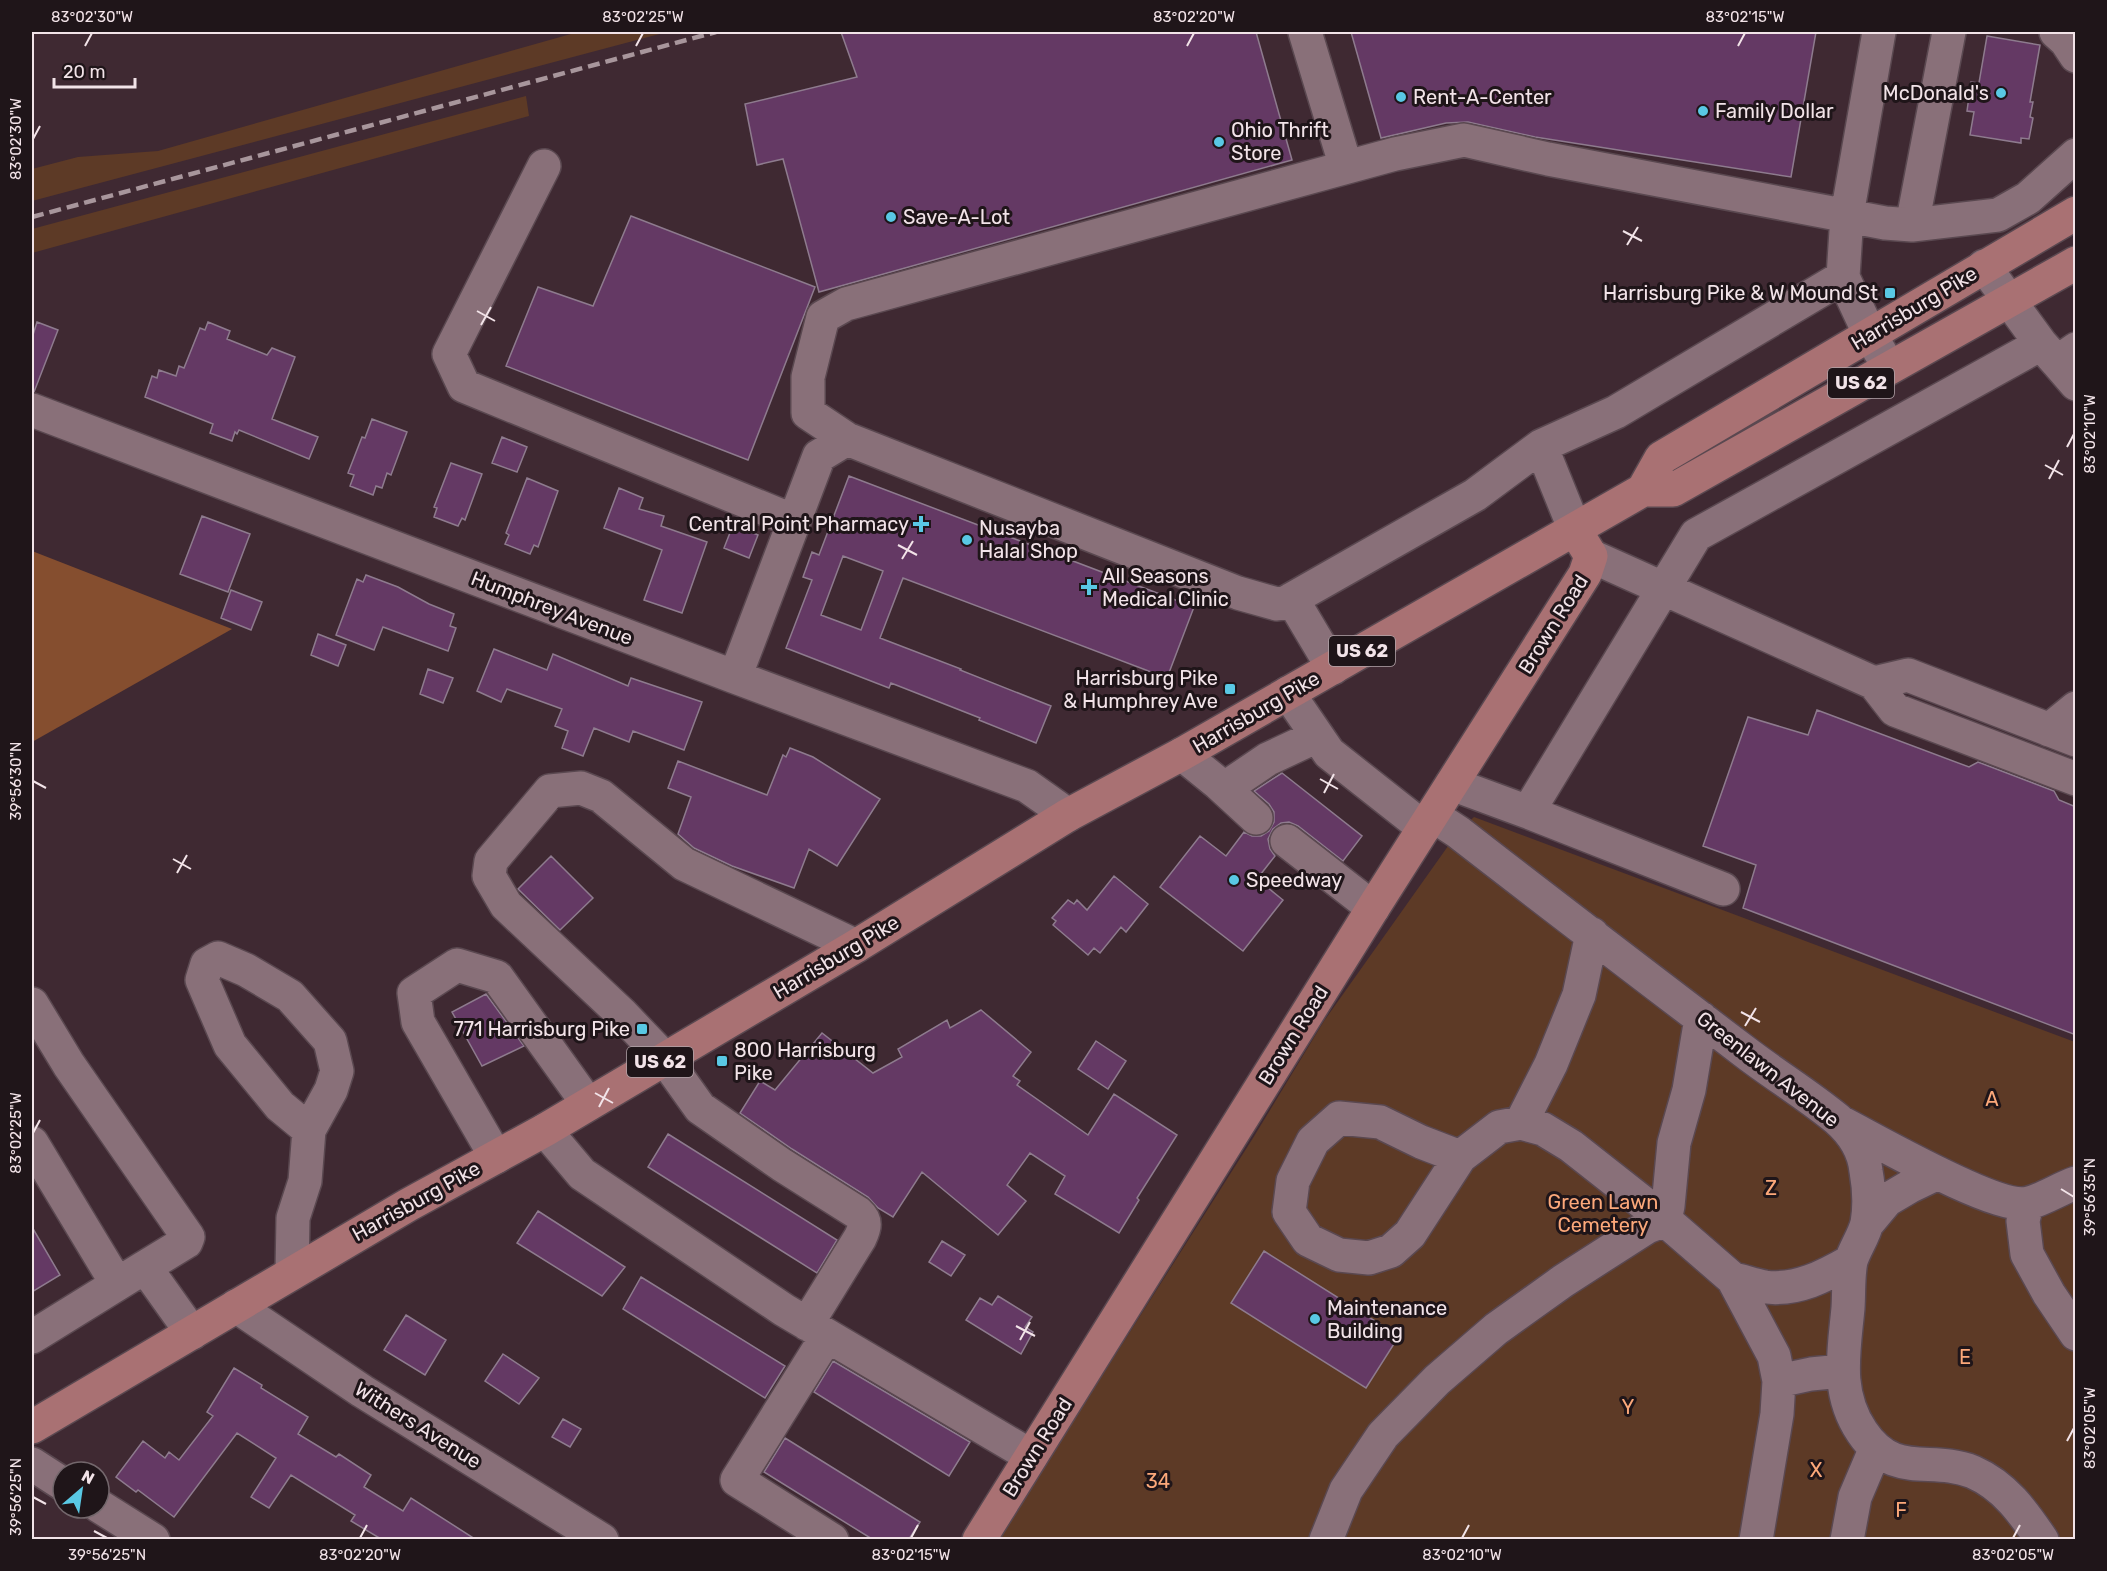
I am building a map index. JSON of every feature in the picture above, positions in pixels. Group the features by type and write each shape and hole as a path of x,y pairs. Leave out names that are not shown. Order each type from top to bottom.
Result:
{"main road":[{"name":"Harrisburg Pike","path":"32,1427 408,1205 545,1130 856,946 1068,815 1182,754 1333,668 1583,543 1643,490 1661,458 2076,213"},
{"name":"Harrisburg Pike","path":"1643,490 1673,490 2076,263"},
{"name":"Brown Road","path":"979,1539 1372,908 1585,574 1583,543"}],"street":[{"path":"1305,32 1346,167"},
{"path":"1879,32 1847,215 1843,277 1870,335 1889,367"},
{"path":"1912,225 1948,32"},
{"path":"1921,176 1948,147 1971,32"},
{"path":"2056,32 2066,41 2076,56"},
{"path":"1843,277 1616,412 1541,446 1475,495 1285,603 1277,604 1239,592 847,439 808,414 808,377 823,317 846,304 1395,154 1464,140 1548,159 1886,223 1912,225 1998,215 2028,198 2076,155"},
{"path":"544,166 449,354 464,386 794,522"},
{"path":"1528,813 1696,535 2066,366 2010,301 1984,266"},
{"name":"Humphrey Avenue","path":"32,410 1027,786 1068,815"},
{"path":"735,677 819,456 847,439"},
{"path":"1541,446 1583,543 1664,590 1874,683 1895,710 2076,779"},
{"path":"1292,599 1333,668"},
{"path":"1874,683 1908,675 2062,735 2076,708"},
{"name":"Greenlawn Avenue","path":"1288,693 1329,753 1428,821 1458,832 1838,1120 1862,1149 1869,1197 1867,1224 1851,1261 1842,1371 1848,1408 1861,1432 1875,1450"},
{"path":"1219,784 1228,786 1268,759 1317,736"},
{"path":"1182,754 1256,818"},
{"path":"1452,784 1724,889"},
{"path":"832,1539 737,1480 817,1330 865,1227 864,1218 699,1108 665,1059 593,985 506,905 489,876 491,861 550,791 580,788 601,796 684,864 856,946"},
{"path":"1287,841 1372,908"},
{"path":"1521,1123 1551,1064 1579,995 1592,934"},
{"path":"292,1273 293,1218 305,1181 309,1130 331,1090 337,1071 330,1041 290,996 231,962 218,958 207,964 202,980 230,1045 280,1106 309,1130"},
{"path":"496,1157 418,1022 414,993 457,965 497,977 588,1104"},
{"path":"32,1004 69,1065 188,1238 186,1242 32,1337"},
{"path":"1665,1220 1674,1143 1689,1090 1701,1018"},
{"path":"1460,1157 1421,1142 1380,1122 1339,1118 1313,1141 1293,1181 1289,1212 1308,1240 1339,1255 1368,1258 1391,1251 1410,1234 1460,1157 1499,1127 1521,1123 1543,1130 1571,1146 1665,1220 1732,1279 1774,1356 1779,1381 1777,1414 1756,1539"},
{"path":"1838,1120 1938,1173 1996,1198 2027,1204 2076,1183"},
{"path":"545,1130 582,1174 817,1330 1031,1456"},
{"path":"32,1143 117,1284"},
{"path":"1867,1224 1887,1200 1938,1173"},
{"path":"2027,1204 2023,1221 2027,1254 2049,1294 2076,1334"},
{"path":"1326,1539 1346,1490 1383,1435 1437,1380 1496,1329 1563,1281 1647,1227 1665,1220"},
{"path":"1732,1279 1767,1287 1803,1285 1851,1261"},
{"path":"145,1267 192,1334"},
{"name":"Withers Avenue","path":"236,1306 362,1391 602,1539"},
{"path":"1779,1381 1811,1374 1842,1371"},
{"path":"1847,1539 1855,1497 1875,1450 1889,1458 1914,1465 1942,1465 1972,1472 1993,1484 2019,1506 2042,1539"},
{"path":"32,1464 51,1476"},
{"path":"111,1513 153,1539"}],"green space":[{"path":"578,32 667,32 32,201 32,169 78,157 158,151"},
{"path":"526,96 529,116 32,253 32,229"},
{"name":"Green Lawn Cemetery","path":"1474,817 2075,1042 2075,1539 998,1540 1253,1138 1324,1021 1458,832"}],"shaded area":[{"path":"32,551 232,629 32,742"}],"building":[{"path":"841,32 1256,32 1292,160 819,292 783,159 757,165 745,104 857,77"},
{"path":"1351,32 1816,32 1791,177 1535,137 1468,122 1446,123 1381,138"},
{"name":"McDonald's","path":"1987,36 2040,45 2030,102 2033,102 2030,117 2033,118 2029,139 2021,138 2021,143 1970,135 1974,112 1967,111 1971,82 1979,83"},
{"path":"631,216 815,287 748,460 506,366 538,287 593,306"},
{"path":"37,322 58,330 34,392 32,392 32,338"},
{"path":"208,322 230,331 227,339 267,355 272,348 295,357 272,419 318,437 309,459 239,430 237,434 235,432 232,441 210,433 213,424 145,397 152,376 157,378 159,370 176,376 179,366 184,368 200,328 205,330"},
{"path":"372,419 407,432 391,475 387,473 382,488 376,486 373,495 350,486 354,475 348,473 362,437 365,438"},
{"path":"502,437 527,447 517,472 492,463"},
{"path":"451,463 482,474 465,520 462,518 458,526 434,517 437,508 434,507"},
{"path":"849,476 1194,607 1167,678 903,578 880,638 1051,706 1036,743 891,683 889,688 786,648 812,580 803,577 812,552 819,555","holes":["843,556 883,571 861,630 821,615"]},
{"path":"527,478 558,491 538,547 534,545 530,554 505,544 509,535 506,533"},
{"path":"619,488 643,498 639,509 664,516 661,526 707,542 682,613 644,600 662,550 604,528"},
{"path":"202,516 250,534 228,592 180,574"},
{"path":"733,525 758,535 749,558 724,548"},
{"path":"366,575 398,587 429,604 454,614 450,626 456,628 448,651 383,627 374,650 336,635 357,579 363,582"},
{"path":"231,590 262,602 251,630 221,618"},
{"path":"318,634 346,645 338,666 311,655"},
{"path":"494,649 547,670 553,654 628,686 631,678 702,702 684,750 633,731 629,742 594,728 583,756 562,748 568,731 555,726 562,709 507,689 501,702 477,691"},
{"path":"428,669 453,678 443,703 420,694"},
{"path":"1817,710 1969,767 1978,762 2054,791 2059,800 2076,807 2076,1035 1743,908 1756,865 1703,846 1748,717 1808,735"},
{"path":"790,748 813,757 880,799 837,866 809,849 794,888 732,866 694,848 678,834 691,797 668,788 678,761 767,795 783,755 786,757"},
{"path":"1282,773 1362,836 1343,861 1298,826 1289,822 1281,823 1273,829 1268,839 1270,849 1275,856 1257,879 1283,900 1243,951 1160,887 1200,836 1226,856 1244,832 1252,836 1261,836 1269,831 1274,822 1274,812 1269,804 1254,791"},
{"path":"551,856 593,898 560,930 518,889"},
{"path":"1114,876 1148,904 1126,932 1121,927 1100,953 1094,948 1088,955 1053,925 1056,921 1052,918 1068,900 1074,904 1077,900 1087,910"},
{"path":"486,994 524,1046 482,1066 452,1012"},
{"path":"981,1010 1031,1052 1013,1076 1020,1081 1017,1085 1088,1135 1114,1094 1177,1135 1137,1198 1139,1200 1119,1233 1055,1194 1065,1176 1030,1153 1007,1185 1026,1201 998,1235 922,1172 893,1217 878,1208 868,1197 740,1113 760,1081 775,1090 822,1033 873,1073 902,1057 898,1049 947,1020 950,1028"},
{"path":"1096,1041 1126,1061 1108,1089 1078,1069"},
{"path":"668,1134 837,1240 817,1273 648,1167"},
{"path":"538,1211 625,1267 602,1296 517,1243"},
{"path":"32,1227 60,1275 32,1292"},
{"path":"942,1241 965,1255 951,1276 929,1262"},
{"name":"Maintenance Building","path":"1264,1251 1399,1336 1366,1388 1231,1303"},
{"path":"641,1277 785,1366 765,1398 623,1309"},
{"path":"998,1296 1032,1317 1025,1327 1033,1332 1021,1354 966,1320 980,1298 992,1305"},
{"path":"406,1315 446,1340 425,1375 384,1350"},
{"path":"503,1354 539,1378 519,1404 485,1381"},
{"path":"833,1361 970,1442 949,1476 814,1392"},
{"path":"234,1368 308,1417 298,1434 336,1457 339,1454 371,1475 364,1487 403,1511 411,1498 475,1539 381,1539 351,1521 355,1515 291,1475 269,1508 251,1497 276,1458 237,1433 174,1517 116,1477 143,1441 165,1458 169,1452 179,1460 213,1416 207,1412"},
{"path":"563,1419 581,1429 570,1447 552,1437"},
{"path":"785,1438 920,1522 909,1539 872,1539 764,1472"}],"railway":[{"path":"32,217 716,32"}],"place":[{"name":"McDonald's","path":"2001,93"},
{"name":"Rent-A-Center","path":"1401,97"},
{"name":"Family Dollar","path":"1703,111"},
{"name":"Ohio Thrift Store","path":"1219,142"},
{"name":"Save-A-Lot","path":"891,217"},
{"name":"Harrisburg Pike & W Mound St","path":"1890,293"},
{"name":"Central Point Pharmacy","path":"921,524"},
{"name":"Nusayba Halal Shop","path":"967,540"},
{"name":"All Seasons Medical Clinic","path":"1089,587"},
{"name":"Harrisburg Pike & Humphrey Ave","path":"1230,689"},
{"name":"Speedway","path":"1234,880"},
{"name":"771 Harrisburg Pike","path":"642,1029"},
{"name":"800 Harrisburg Pike","path":"722,1061"},
{"name":"Maintenance Building","path":"1315,1319"}],"park label":[{"name":"A","path":"1992,1099"},
{"name":"Z","path":"1771,1188"},
{"name":"E","path":"1965,1357"},
{"name":"Y","path":"1628,1407"},
{"name":"X","path":"1816,1470"},
{"name":"34","path":"1158,1481"},
{"name":"F","path":"1901,1510"}]}
